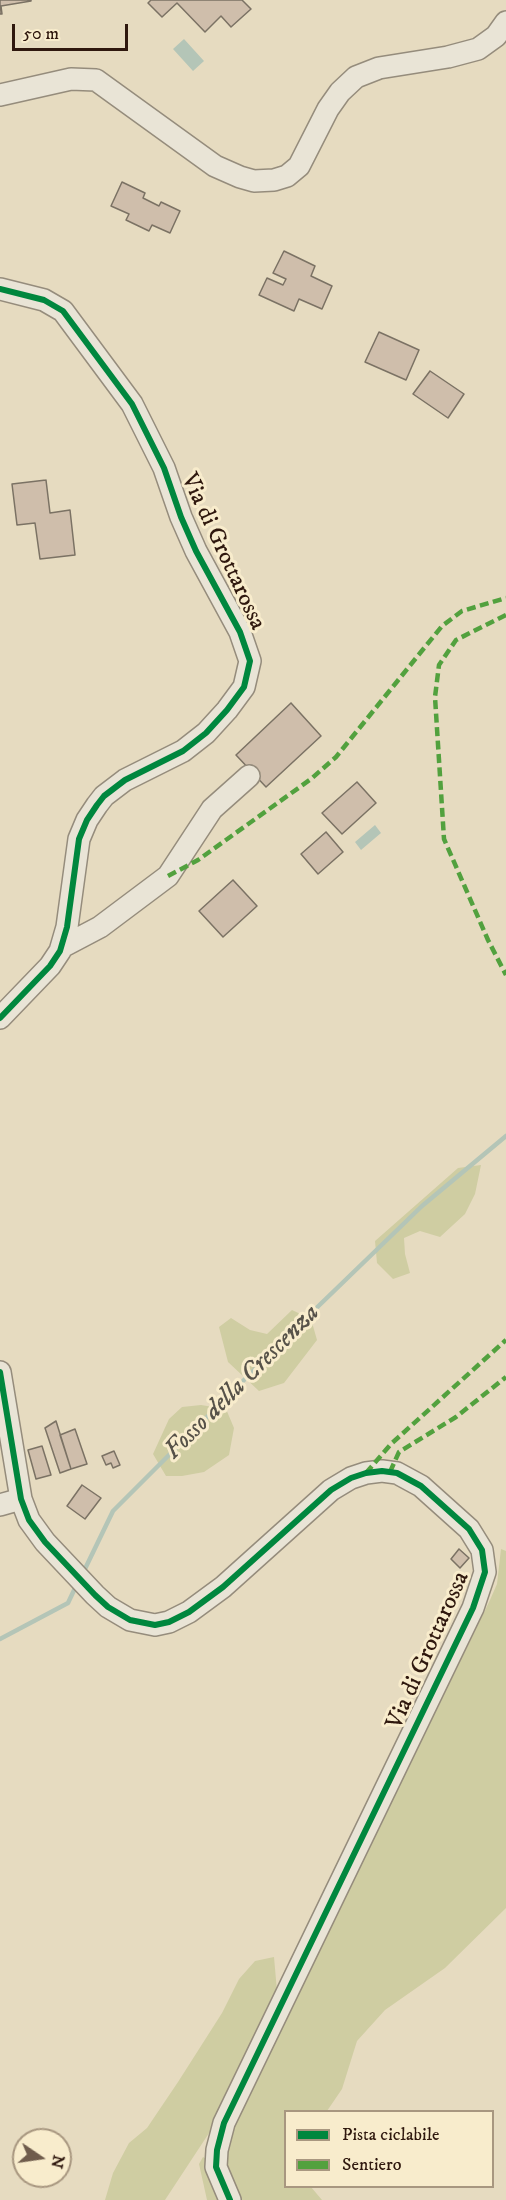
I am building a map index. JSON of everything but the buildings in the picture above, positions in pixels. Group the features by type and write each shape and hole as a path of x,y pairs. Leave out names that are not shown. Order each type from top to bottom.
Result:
{"street":[{"path":"0,95 71,78 96,80 215,165 254,181 274,180 287,176 299,166 328,109 340,92 356,77 379,68 448,57 478,49 496,36 506,22"},
{"name":"Via di Grottarossa","path":"0,289 44,300 59,308 74,324 132,404 164,468 180,517 196,551 240,632 250,662 244,687 206,733 183,751 125,780 104,796 91,813 78,845 62,947 50,966 0,1018"},
{"path":"62,947 100,927 168,876 212,809 249,776"},
{"name":"Via di Grottarossa","path":"0,1372 21,1499 29,1520 62,1561 95,1595 121,1616 140,1623 155,1625 176,1619 197,1607 223,1587 331,1490 351,1478 375,1472 397,1473 421,1486 469,1529 480,1544 484,1557 484,1572 480,1589 445,1670 224,2123 217,2150 216,2167 230,2200"},
{"path":"0,1504 21,1499"}],"shaded area":[{"path":"184,39 204,61 193,71 173,49"},
{"path":"375,825 381,833 361,850 355,842"},
{"path":"481,1165 475,1194 465,1214 440,1237 420,1231 404,1238 410,1273 393,1279 377,1263 375,1241 458,1168"},
{"path":"292,1310 311,1319 317,1340 284,1383 259,1391 228,1362 219,1327 231,1318 250,1330 267,1334"},
{"path":"201,1405 226,1409 234,1428 229,1455 204,1472 166,1476 153,1454 169,1419 182,1407"},
{"path":"501,1549 506,1551 506,1908 445,1968 385,2010 357,2041 342,2089 328,2110 284,2110 284,2188 312,2188 322,2200 241,2200 227,2177 226,2155 235,2124 497,1584"},
{"path":"274,1957 277,1991 213,2127 165,2200 105,2200 113,2173 129,2143 147,2128 178,2082 222,2013 239,1979 255,1961"},
{"path":"203,2157 212,2162 223,2200 207,2200 199,2164"}],"waterway":[{"name":"Fosso della Crescenza","path":"83,1573 113,1511 422,1206 506,1136"},
{"name":"Fosso della Crescenza","path":"0,1639 68,1603 76,1586"}],"marked path":[{"path":"168,876 198,860 311,779 336,757 442,626 462,611 506,598"},
{"path":"506,615 456,640 439,665 435,697 444,839 488,940 506,975"},
{"path":"366,1473 391,1444 506,1340"},
{"path":"390,1472 399,1452 456,1417 506,1377"}],"cycle path":[{"path":"0,289 44,300 63,311 132,404 164,468 196,551 240,632 250,661 244,687 206,733 183,751 125,780 104,796 97,805 87,820 79,839 67,927 60,951 50,966 0,1018"},
{"path":"0,1372 21,1499 29,1520 45,1542 95,1595 108,1607 130,1620 155,1625 169,1622 189,1612 223,1587 331,1490 351,1478 366,1473 382,1471 397,1473 421,1486 469,1529 482,1550 485,1572 473,1608 224,2123 217,2150 216,2167 230,2200"}]}
